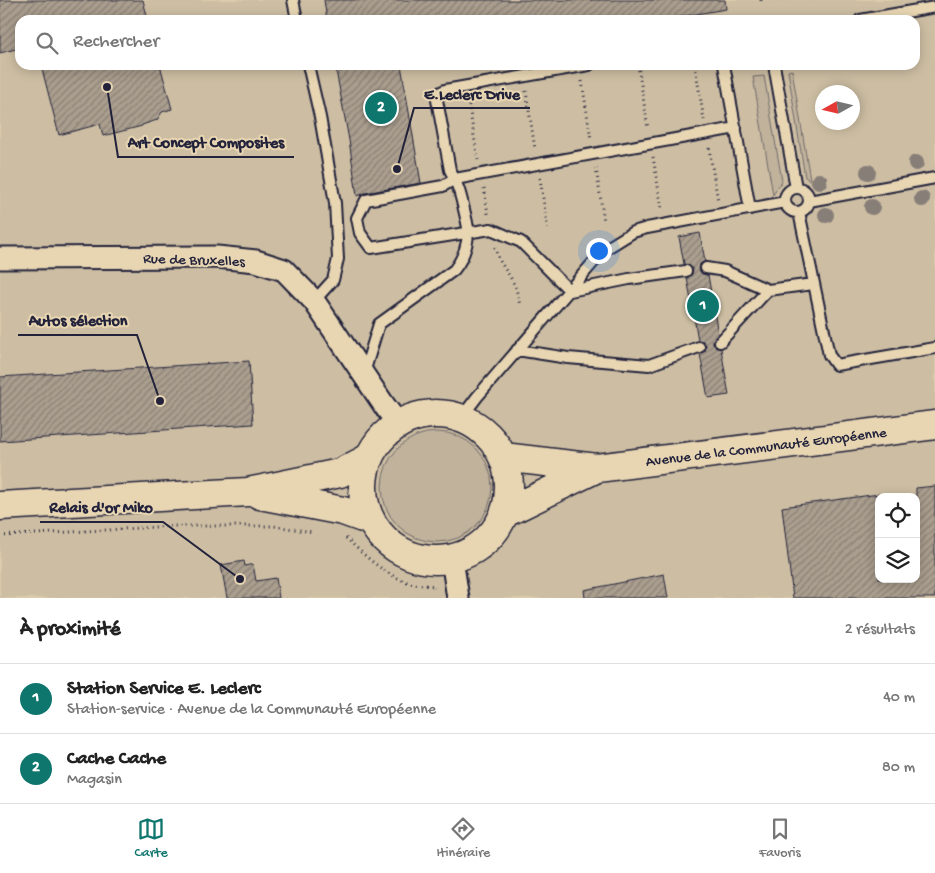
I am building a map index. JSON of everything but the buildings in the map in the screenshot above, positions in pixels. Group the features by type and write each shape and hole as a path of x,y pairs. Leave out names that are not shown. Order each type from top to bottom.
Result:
{"street":[{"name":"Rue de Bruxelles","path":"0,258 217,257 256,261 284,270 314,301 398,424"},
{"path":"440,413 461,418 478,427 493,440 503,458 509,476 509,494 505,513 497,529 484,543 469,553 452,559 428,560 405,554 385,540 371,520 363,490 364,474 369,458 381,439 398,424 418,416 440,413"},
{"name":"Avenue de la Communauté Européenne","path":"503,458 597,468 935,425"},
{"path":"0,506 248,492 340,473 369,458"},
{"name":"Avenue de la Communauté Européenne","path":"505,513 597,468"},
{"path":"248,492 343,511 371,520"},
{"path":"452,559 458,598"}],"lane":[{"path":"293,0 296,15"},
{"path":"889,15 935,7"},
{"path":"309,70 320,117 335,203 338,259 333,280 314,301"},
{"path":"364,373 379,324 454,270 461,261 466,247 469,232 460,192 450,170 437,100 439,93 465,86 559,70"},
{"path":"725,70 750,209"},
{"path":"775,70 796,188"},
{"path":"570,291 521,242 491,229 371,248 360,234 357,218 366,200 443,186 455,179 736,128"},
{"path":"809,201 935,178"},
{"path":"796,188 807,193 809,201 806,208 799,212 788,209 785,202 786,195 796,188"},
{"path":"461,418 604,250 633,232 647,228 785,202"},
{"path":"799,212 829,355 836,365 935,348"},
{"path":"706,268 725,271 768,290 814,284"},
{"path":"570,291 629,279 686,271"},
{"path":"720,342 768,290"},
{"path":"518,350 568,358 650,365 699,347"}],"path":[{"path":"465,86 497,256 514,284 520,305"},
{"path":"0,536 183,526 274,526 318,532"},
{"path":"344,536 388,573 413,584 434,586 435,592"}],"shaded area":[{"path":"0,0 935,0 935,598 0,598"},
{"path":"792,70 810,179 826,176 827,185 817,187 805,177 788,71"},
{"path":"764,76 782,181 773,195 753,77"},
{"path":"437,432 458,436 476,448 488,466 492,487 488,508 476,526 458,538 437,542 416,538 398,526 386,508 382,487 386,466 398,448 416,436"}],"place":[{"name":"Art Concept Composites","path":"107,87"},
{"name":"Cache Cache","path":"381,108"},
{"name":"E.Leclerc Drive","path":"397,169"},
{"name":"Station Service E. Leclerc","path":"703,306"},
{"name":"Autos sélection","path":"160,401"},
{"name":"Relais d'or Miko","path":"240,579"}]}
